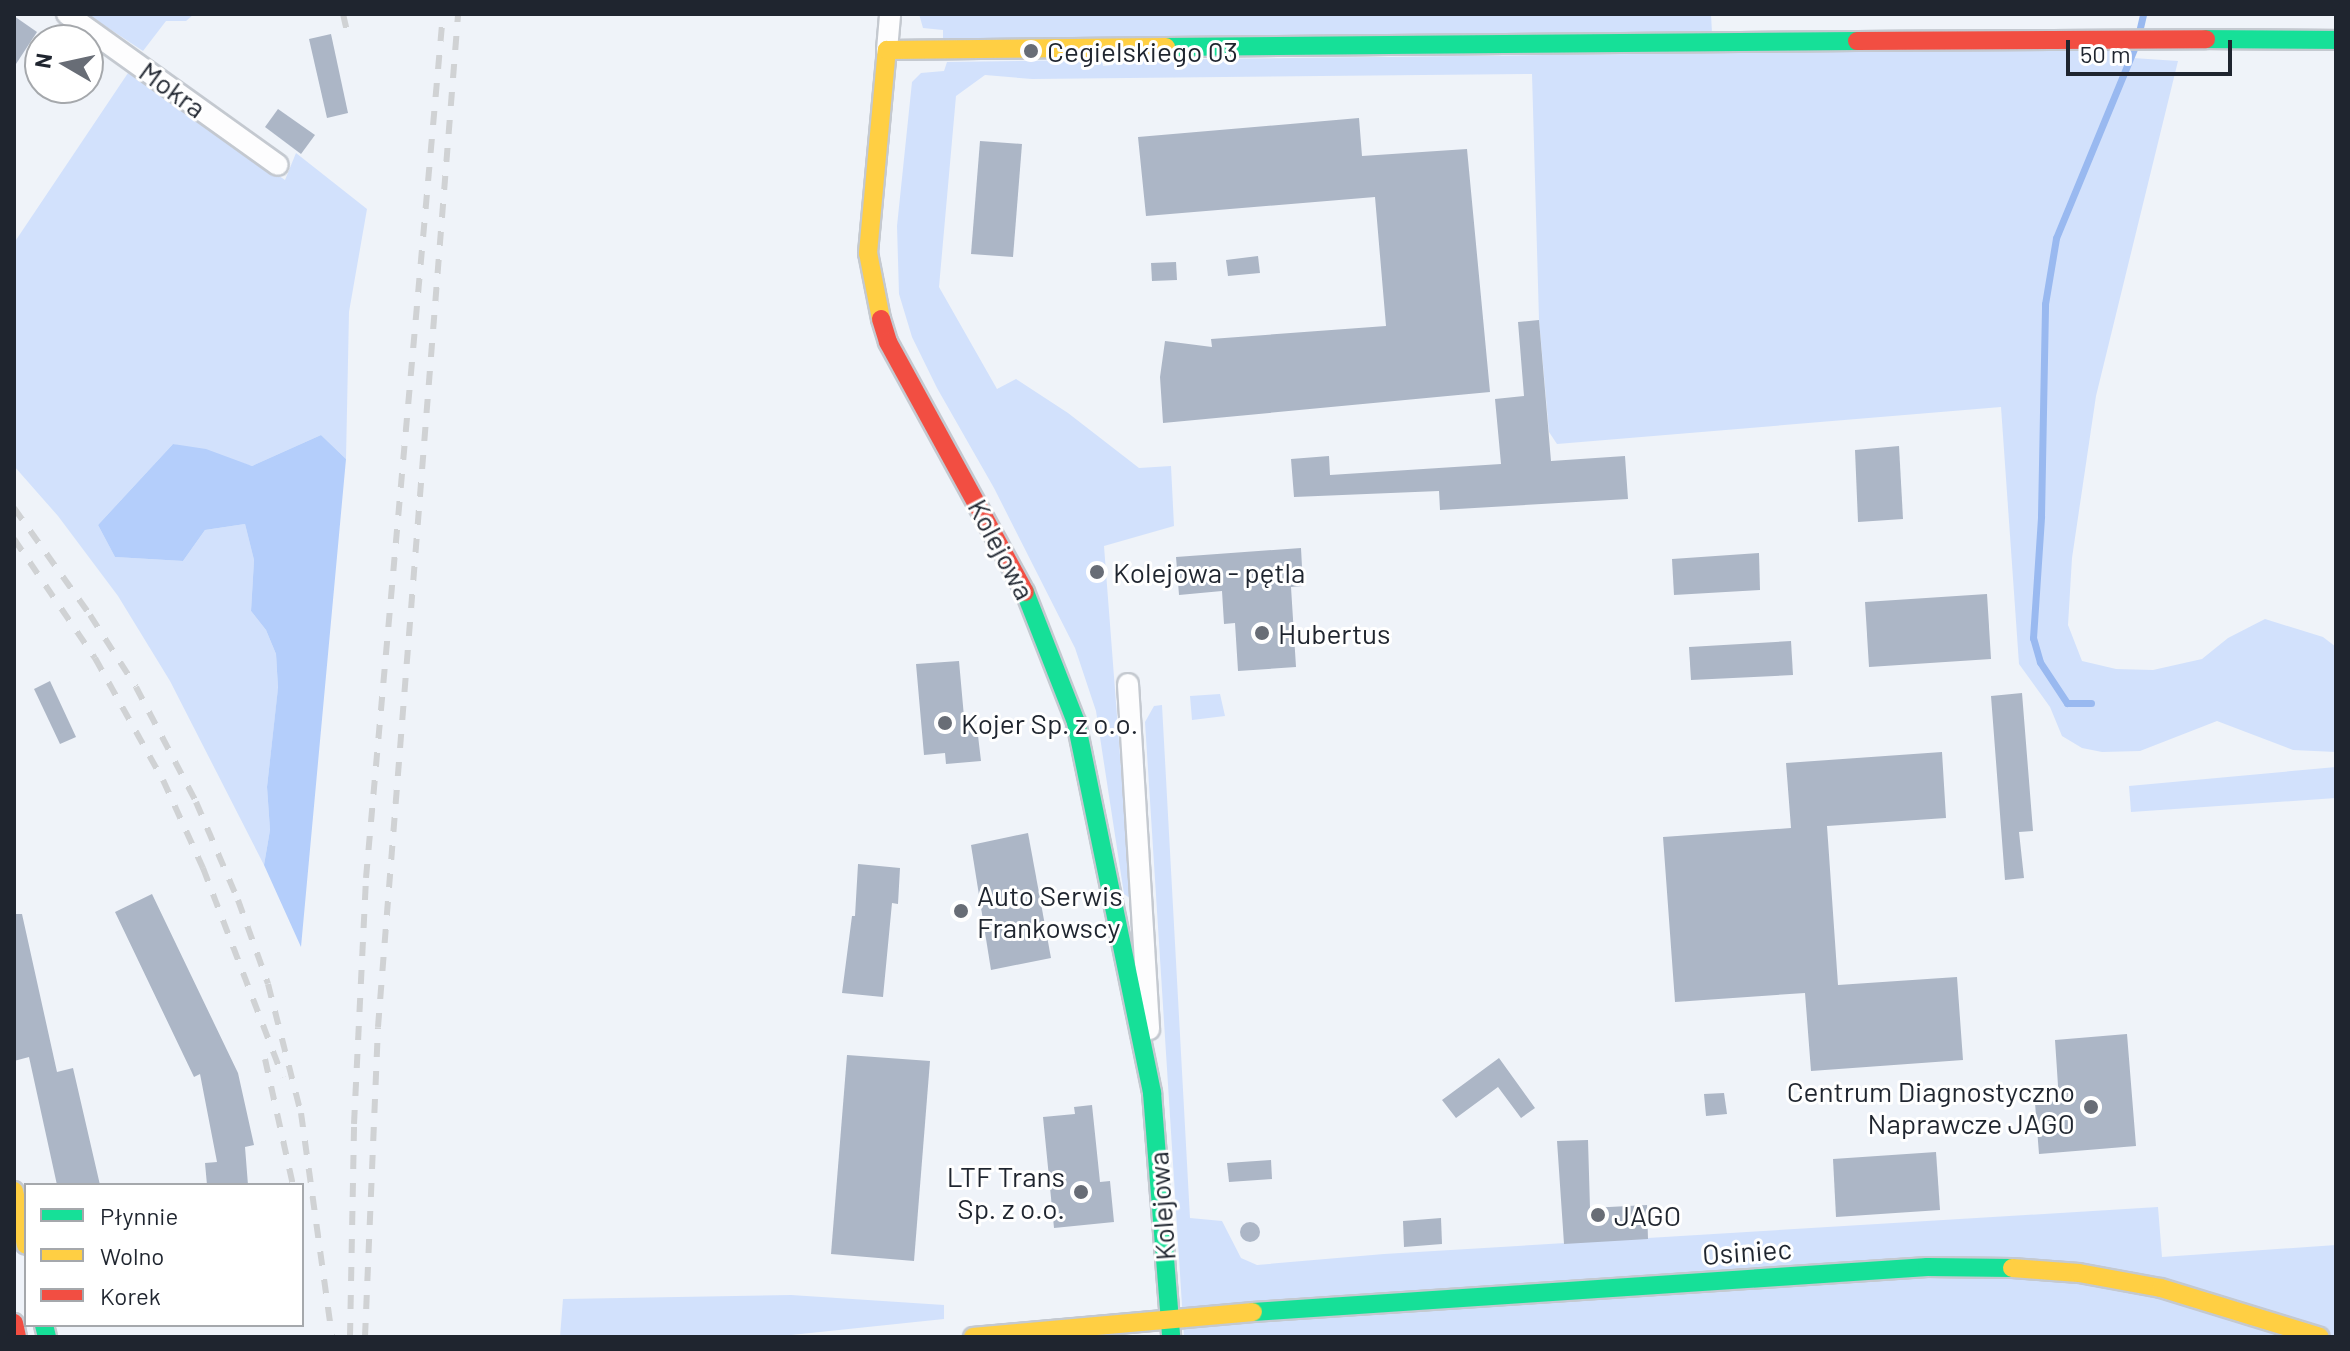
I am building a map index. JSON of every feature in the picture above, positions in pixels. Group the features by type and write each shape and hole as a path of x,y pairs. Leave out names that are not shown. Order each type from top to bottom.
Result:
{"street":[{"name":"Mokra","path":"67,14 278,165"},
{"name":"Kolejowa","path":"890,14 868,253 874,293 888,342 1035,611 1071,704 1152,1093"},
{"path":"887,50 2137,38 2336,40"},
{"name":"Kolejowa","path":"1128,684 1152,1093 1170,1328"},
{"path":"14,1191 24,1236"},
{"name":"Osiniec","path":"973,1337 1170,1328 1911,1268 1988,1266 2079,1273 2161,1288 2320,1337"},
{"path":"14,1323 17,1337"}],"shaded area":[{"path":"87,14 194,14 186,21 166,21 143,51"},
{"path":"919,14 1711,14 1712,33 943,40 943,30 923,28"},
{"path":"2135,48 2133,58 2178,61 2096,396 2072,558 2068,625 2082,661 2116,669 2153,670 2202,659 2228,638 2265,619 2323,637 2336,647 2336,752 2293,750 2217,721 2140,751 2102,752 2082,748 2062,736 2050,707 2019,664 2001,407 1557,444 1549,432 1539,320 1532,74 1032,79 985,75 956,96 939,287 997,389 1016,379 1068,413 1139,468 1171,466 1174,526 1104,546 1131,899 1124,894 1096,711 1075,648 994,488 937,388 912,337 899,294 897,226 912,82 921,73 944,71 947,62 1102,60 1103,66 1113,65 1113,60"},
{"path":"128,73 285,180 296,153 367,209 349,312 346,459 321,435 252,466 173,444 98,525 115,557 183,561 205,530 245,524 254,560 251,611 266,630 276,654 278,689 267,787 270,830 264,865 170,681 118,596 58,516 14,466 14,243"},
{"path":"321,435 346,459 301,947 264,865 270,830 267,787 278,688 276,654 266,630 251,611 254,560 245,524 205,530 183,561 115,557 98,525 173,444 206,449 252,466"},
{"path":"1220,694 1225,716 1192,720 1190,696"},
{"path":"1162,705 1190,1218 1222,1221 1241,1258 1257,1265 1384,1254 2158,1207 2162,1257 2336,1245 2336,1337 1184,1337 1145,722 1154,706"},
{"path":"2336,767 2336,798 2131,812 2129,786"},
{"path":"791,1295 944,1305 944,1319 772,1337 560,1337 563,1299"}],"building":[{"path":"14,16 26,24 24,52 14,67"},
{"path":"331,34 348,113 327,118 309,39"},
{"path":"278,109 315,135 301,154 265,127"},
{"path":"1359,118 1362,156 1467,149 1490,392 1163,423 1160,377 1165,341 1212,347 1211,339 1386,326 1375,197 1146,216 1138,137"},
{"path":"980,141 1022,144 1013,257 971,254"},
{"path":"1258,256 1260,273 1228,276 1226,260"},
{"path":"1176,262 1177,280 1152,281 1151,263"},
{"path":"1539,320 1551,461 1625,456 1628,499 1440,510 1439,491 1294,497 1291,459 1329,456 1330,475 1501,464 1495,399 1524,396 1518,322"},
{"path":"1899,446 1903,519 1858,522 1855,450"},
{"path":"1301,548 1303,586 1291,587 1296,667 1238,671 1235,623 1224,624 1222,591 1179,595 1176,557"},
{"path":"1759,553 1760,590 1674,595 1672,559"},
{"path":"1987,594 1991,659 1869,667 1865,602"},
{"path":"1791,641 1793,675 1691,680 1689,647"},
{"path":"959,661 965,728 977,727 981,761 946,764 945,753 924,755 916,664"},
{"path":"50,681 76,737 60,744 34,689"},
{"path":"2022,693 2033,831 2019,832 2024,878 2005,880 1991,696"},
{"path":"1942,752 1946,818 1827,826 1838,985 1957,977 1963,1060 1811,1071 1805,993 1675,1002 1663,837 1791,828 1786,763"},
{"path":"1028,833 1051,958 991,970 971,845"},
{"path":"858,864 900,868 898,904 892,903 883,997 842,993 852,916 855,916"},
{"path":"152,894 238,1073 254,1145 245,1147 248,1183 207,1183 205,1163 217,1162 200,1074 194,1077 115,912"},
{"path":"14,914 22,914 57,1072 73,1068 100,1183 57,1183 29,1057 14,1061"},
{"path":"2127,1034 2136,1146 2039,1154 2035,1103 2059,1101 2055,1040"},
{"path":"847,1055 930,1061 914,1261 831,1254"},
{"path":"1499,1058 1535,1108 1521,1118 1498,1087 1456,1118 1442,1100"},
{"path":"1724,1093 1727,1114 1706,1116 1704,1094"},
{"path":"1092,1105 1100,1182 1110,1181 1114,1222 1054,1228 1043,1117 1075,1114 1074,1107"},
{"path":"1588,1140 1590,1208 1647,1205 1648,1239 1564,1244 1557,1141"},
{"path":"1936,1152 1940,1210 1836,1217 1833,1159"},
{"path":"1271,1160 1272,1179 1229,1182 1227,1163"},
{"path":"1441,1218 1442,1244 1404,1247 1403,1221"},
{"path":"1246,1222 1254,1222 1260,1232 1254,1242 1246,1242 1240,1236 1240,1228"}],"waterway":[{"path":"2139,32 2143,14"},
{"path":"2091,703 2067,703 2040,662 2033,638 2041,516 2045,304 2056,238 2136,44"}],"railway":[{"path":"343,14 347,32"},
{"path":"350,1337 354,1124 366,878 443,14"},
{"path":"365,1337 378,1027 458,14"},
{"path":"14,508 90,615 136,687 196,802 238,900 268,984 301,1113 332,1337"},
{"path":"14,539 95,658 163,780 203,868 283,1077"},
{"path":"265,1059 293,1183"}],"traffic: fast":[{"path":"2206,39 2336,40"},
{"path":"1166,47 1857,41"},
{"path":"1025,592 1076,722 1152,1093 1171,1337"},
{"path":"1253,1312 1927,1267 2012,1268"},
{"path":"44,1327 47,1337"}],"traffic: slow":[{"path":"881,319 868,253 887,50 1166,47"},
{"path":"14,1191 24,1236"},
{"path":"2012,1268 2079,1273 2161,1288 2320,1337"},
{"path":"973,1337 1253,1312"}],"traffic: jam":[{"path":"1857,41 2206,39"},
{"path":"881,319 888,342 1025,592"},
{"path":"14,1323 17,1337"}],"place":[{"name":"Cegielskiego 03","path":"1031,51"},
{"name":"Kolejowa - pętla","path":"1097,572"},
{"name":"Hubertus","path":"1262,633"},
{"name":"Kojer Sp. z o.o.","path":"945,723"},
{"name":"Auto Serwis Frankowscy","path":"961,911"},
{"name":"Centrum Diagnostyczno Naprawcze JAGO","path":"2091,1107"},
{"name":"LTF Trans Sp. z o.o.","path":"1081,1192"},
{"name":"JAGO","path":"1598,1215"}]}
